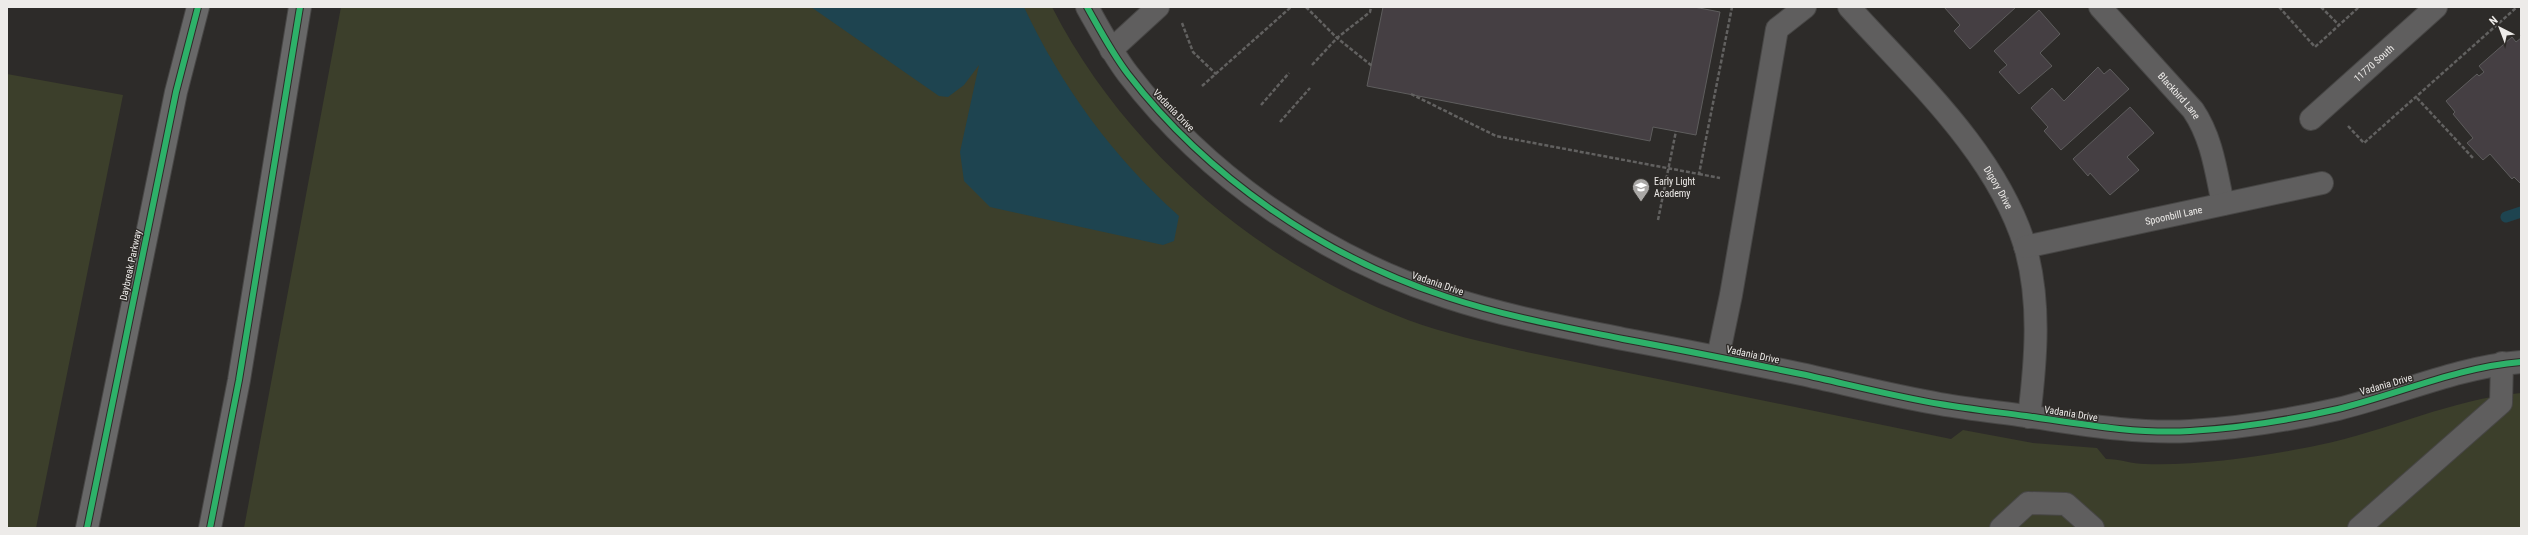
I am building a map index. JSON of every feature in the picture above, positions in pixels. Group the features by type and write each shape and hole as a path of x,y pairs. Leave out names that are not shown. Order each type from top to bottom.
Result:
{"main road":[{"name":"Daybreak Parkway","path":"87,528 176,92 198,7"},
{"path":"210,528 239,380 300,7"}],"street":[{"name":"Vadania Drive","path":"1087,7 1111,50 1146,96 1220,169 1293,223 1325,244 1365,265 1410,284 1491,310 1558,326 1718,357 1941,404 2123,431 2186,431 2235,427 2338,408 2453,375 2512,363"},
{"path":"1111,50 1158,7"},
{"path":"1718,357 1731,295 1777,29 1805,7"},
{"name":"Digory Drive","path":"1849,7 1966,137 2002,191 2015,217 2025,247 2032,282 2036,332 2029,416"},
{"name":"Blackbird Lane","path":"2100,7 2193,110 2202,123 2212,151 2223,204"},
{"name":"11770 South","path":"2311,119 2436,7"},
{"name":"Spoonbill Lane","path":"2025,247 2322,182"},
{"path":"2359,528 2501,403 2512,363"},
{"path":"2000,528 2028,503 2066,504 2093,528"}],"path":[{"path":"1202,86 1291,7"},
{"path":"1306,7 1337,38 1372,66"},
{"path":"1312,65 1337,38 1370,12 1371,7"},
{"path":"1411,94 1496,136 1700,174 1732,7"},
{"path":"2279,7 2315,47 2359,7"},
{"path":"2321,7 2339,25"},
{"path":"2346,123 2364,143 2417,98 2517,7"},
{"path":"1181,19 1193,52 1216,74"},
{"path":"1261,104 1289,73"},
{"path":"1280,122 1310,88"},
{"path":"2417,98 2473,158"},
{"path":"1658,220 1676,131"}],"green space":[{"path":"341,7 1052,7 1082,59 1117,108 1157,154 1202,196 1249,234 1300,267 1353,296 1422,325 1451,334 1522,351 1951,439 1963,430 2033,443 2097,448 2106,459 2140,464 2210,462 2299,449 2370,432 2445,408 2495,396 2521,393 2521,528 244,528"},
{"path":"7,74 123,95 36,528 7,528"}],"water":[{"path":"811,7 1024,7 1055,65 1072,93 1091,119 1133,170 1155,194 1179,216 1174,241 1163,245 990,207 964,181 960,152 979,65 964,85 948,97 939,96"}],"building":[{"path":"1383,7 1694,7 1720,12 1696,135 1653,127 1650,141 1367,86"},
{"path":"1944,7 2016,7 1970,49 1954,31 1960,25"},
{"path":"2039,10 2060,34 2040,53 2052,66 2019,94 1999,72 2007,65 1994,51"},
{"path":"2512,37 2516,42 2521,38 2521,184 2514,177 2512,179 2490,154 2483,160 2467,143 2473,138 2453,114 2455,112 2446,101 2477,74 2479,76 2484,72 2479,66"},
{"path":"2098,67 2104,74 2110,69 2129,89 2061,150 2044,131 2048,127 2031,108 2052,88 2064,101"},
{"path":"2130,107 2154,133 2127,157 2139,170 2110,195 2090,173 2088,176 2073,159"}],"waterway":[{"path":"2506,217 2521,212"}],"cycle path":[{"path":"87,528 176,92 198,7"},
{"path":"210,528 239,380 300,7"},
{"path":"1087,7 1122,66 1159,112 1194,147 1231,179 1271,209 1313,236 1356,260 1401,280 1469,304 1534,321 1801,374 1922,401 2087,425 2128,430 2169,432 2246,426 2302,417 2361,403 2474,369 2521,362"}],"place":[{"name":"Early Light Academy","path":"1641,202"}]}
